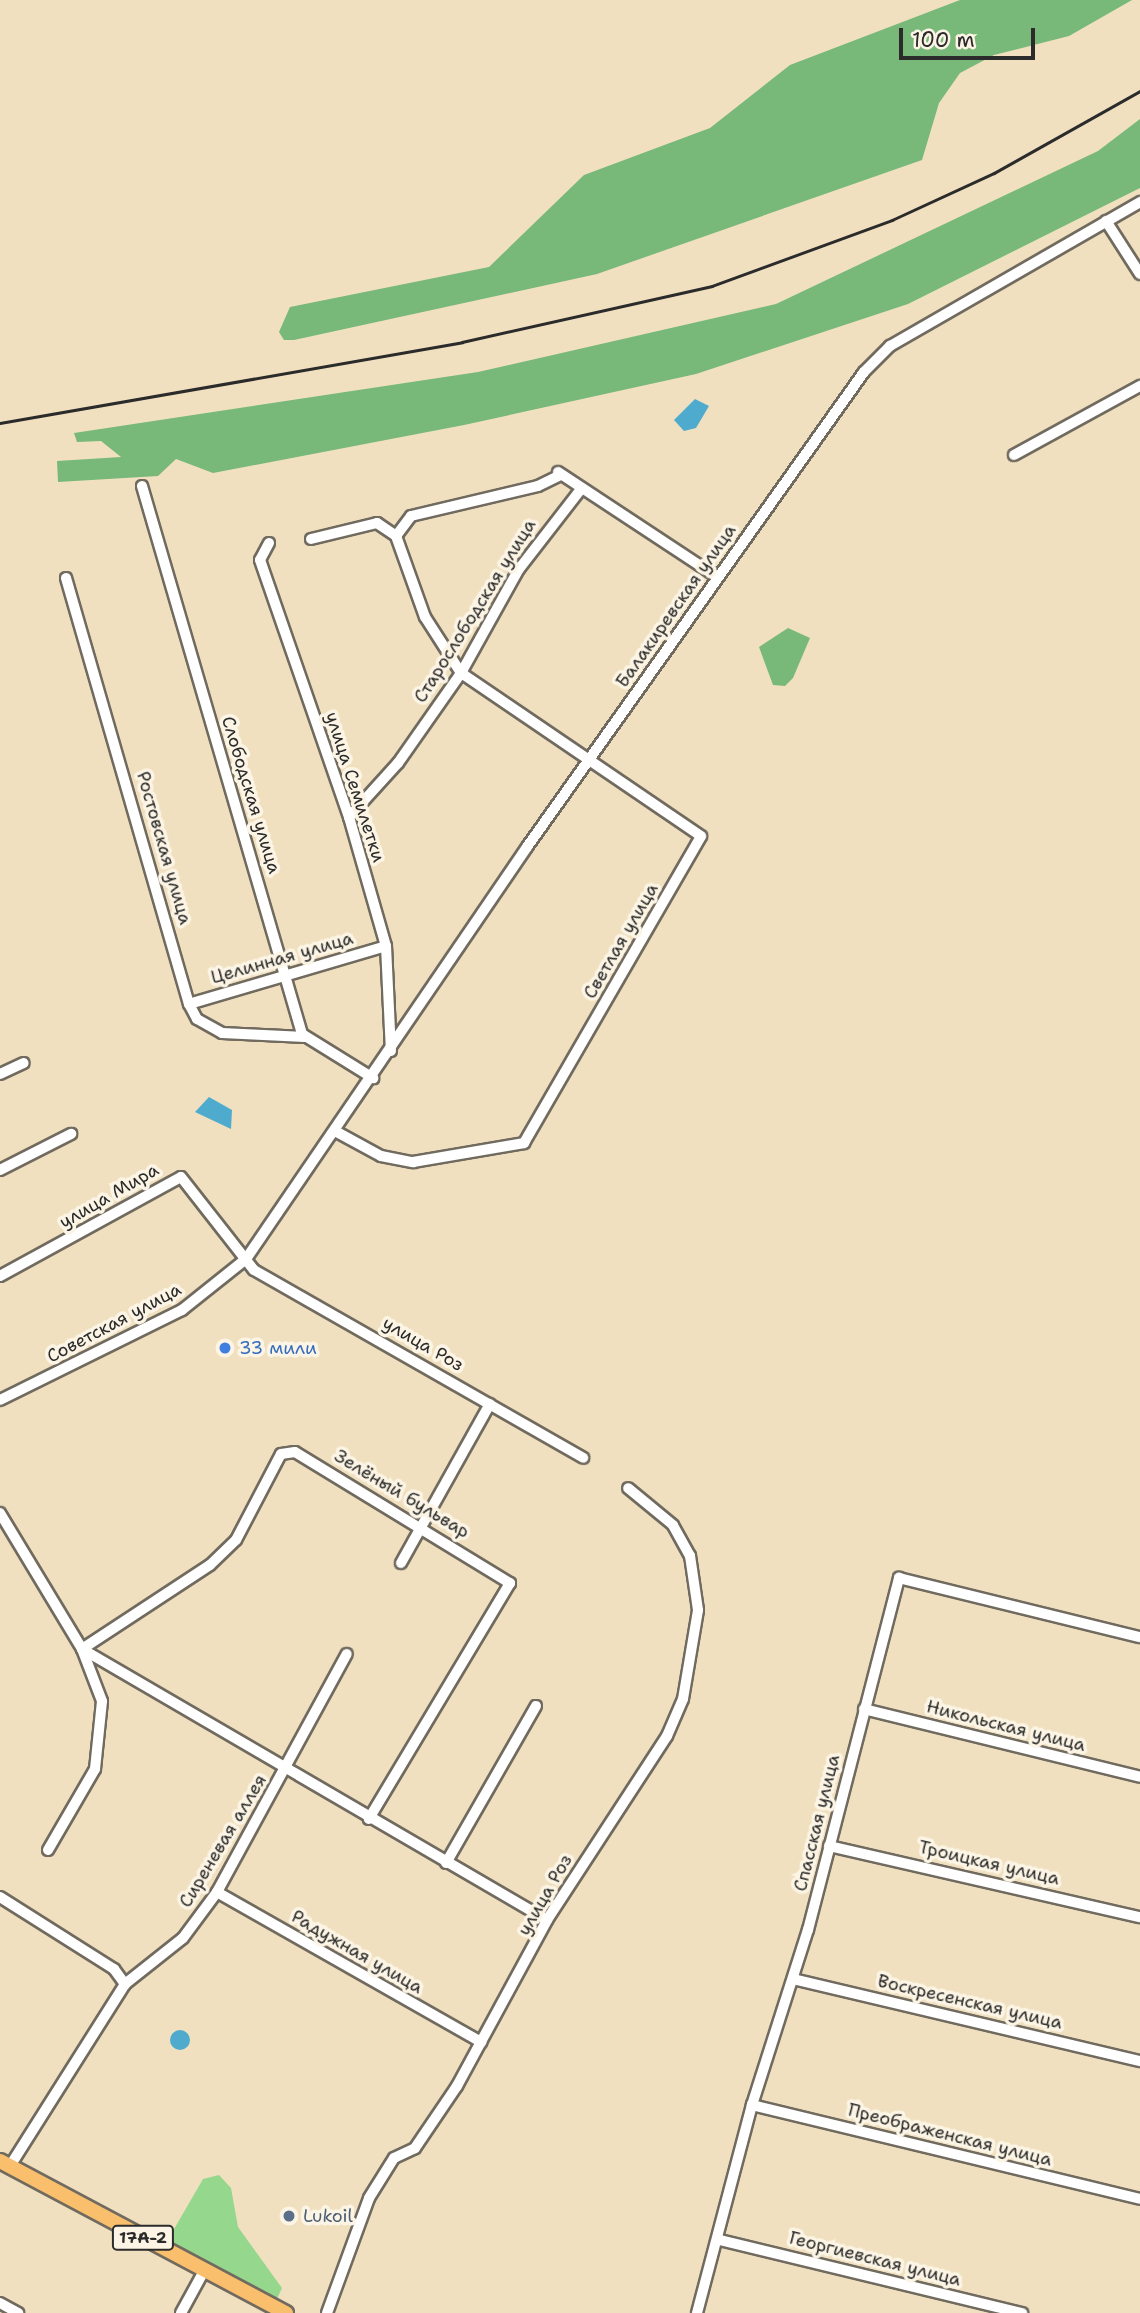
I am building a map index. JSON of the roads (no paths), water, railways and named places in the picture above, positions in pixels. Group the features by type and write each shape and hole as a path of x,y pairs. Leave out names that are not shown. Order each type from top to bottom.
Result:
{"main road":[{"name":"17А-2","path":"5,2163 286,2313"}],"street":[{"name":"Балакиревская улица","path":"335,1131 588,760 864,372 890,346 1140,202"},
{"path":"1107,221 1140,274"},
{"path":"1014,455 1140,386"},
{"name":"Старослободская улица","path":"396,536 411,516 538,486 558,472 718,577"},
{"name":"Слободская улица","path":"142,486 305,1037"},
{"name":"Старослободская улица","path":"349,817 377,791 461,673 519,569 581,489"},
{"path":"311,539 377,523 396,536 425,617 461,673"},
{"name":"улица Семилетки","path":"269,543 260,560 349,817 386,946 391,1051"},
{"name":"Ростовская улица","path":"65,578 189,1004 197,1019 222,1033 305,1037"},
{"name":"Светлая улица","path":"335,1131 381,1156 413,1162 497,1150 533,1134 701,836 461,673"},
{"name":"Целинная улица","path":"189,1004 386,946"},
{"path":"305,1037 373,1078"},
{"path":"0,1074 24,1063"},
{"name":"Советская улица","path":"0,1400 182,1310 246,1259 335,1131"},
{"path":"0,1170 71,1134"},
{"name":"улица Мира","path":"0,1276 181,1177 246,1259"},
{"name":"улица Роз","path":"246,1259 254,1270 583,1458"},
{"path":"401,1563 490,1404"},
{"name":"Зелёный бульвар","path":"82,1649 211,1564 236,1540 281,1454 295,1452 422,1526 505,1577 511,1591 369,1819"},
{"name":"улица Роз","path":"327,2313 369,2198 394,2158 415,2148 433,2124 547,1920 667,1736 689,1680 698,1610 690,1556 673,1525 628,1488"},
{"path":"0,1513 82,1649 102,1701 95,1769 48,1850"},
{"name":"Спасская улица","path":"697,2313 719,2240 752,2105 793,1979 899,1578 1140,1637"},
{"path":"82,1649 285,1771 547,1920"},
{"name":"Сиреневая аллея","path":"5,2163 125,1984 183,1938 217,1892 348,1654"},
{"path":"446,1863 536,1706"},
{"name":"Никольская улица","path":"864,1709 1140,1777"},
{"name":"Троицкая улица","path":"829,1846 1140,1917"},
{"name":"Радужная улица","path":"217,1892 481,2042"},
{"path":"0,1897 114,1969 125,1984"},
{"name":"Воскресенская улица","path":"793,1979 1140,2061"},
{"name":"Преображенская улица","path":"752,2105 1140,2199"},
{"name":"Георгиевская улица","path":"719,2240 1021,2313"},
{"path":"181,2313 204,2271"},
{"path":"0,2303 18,2313"}],"water":[{"path":"695,399 709,406 696,428 684,431 674,420"},
{"path":"209,1097 232,1110 231,1129 195,1112"},
{"path":"180,2030 187,2033 190,2040 187,2047 180,2050 173,2047 170,2040 173,2033"}],"railway":[{"path":"0,423 462,342 712,286 892,220 994,173 1140,91"}],"place":[{"name":"33 мили","path":"225,1348"},
{"name":"Lukoil","path":"289,2216"}]}
